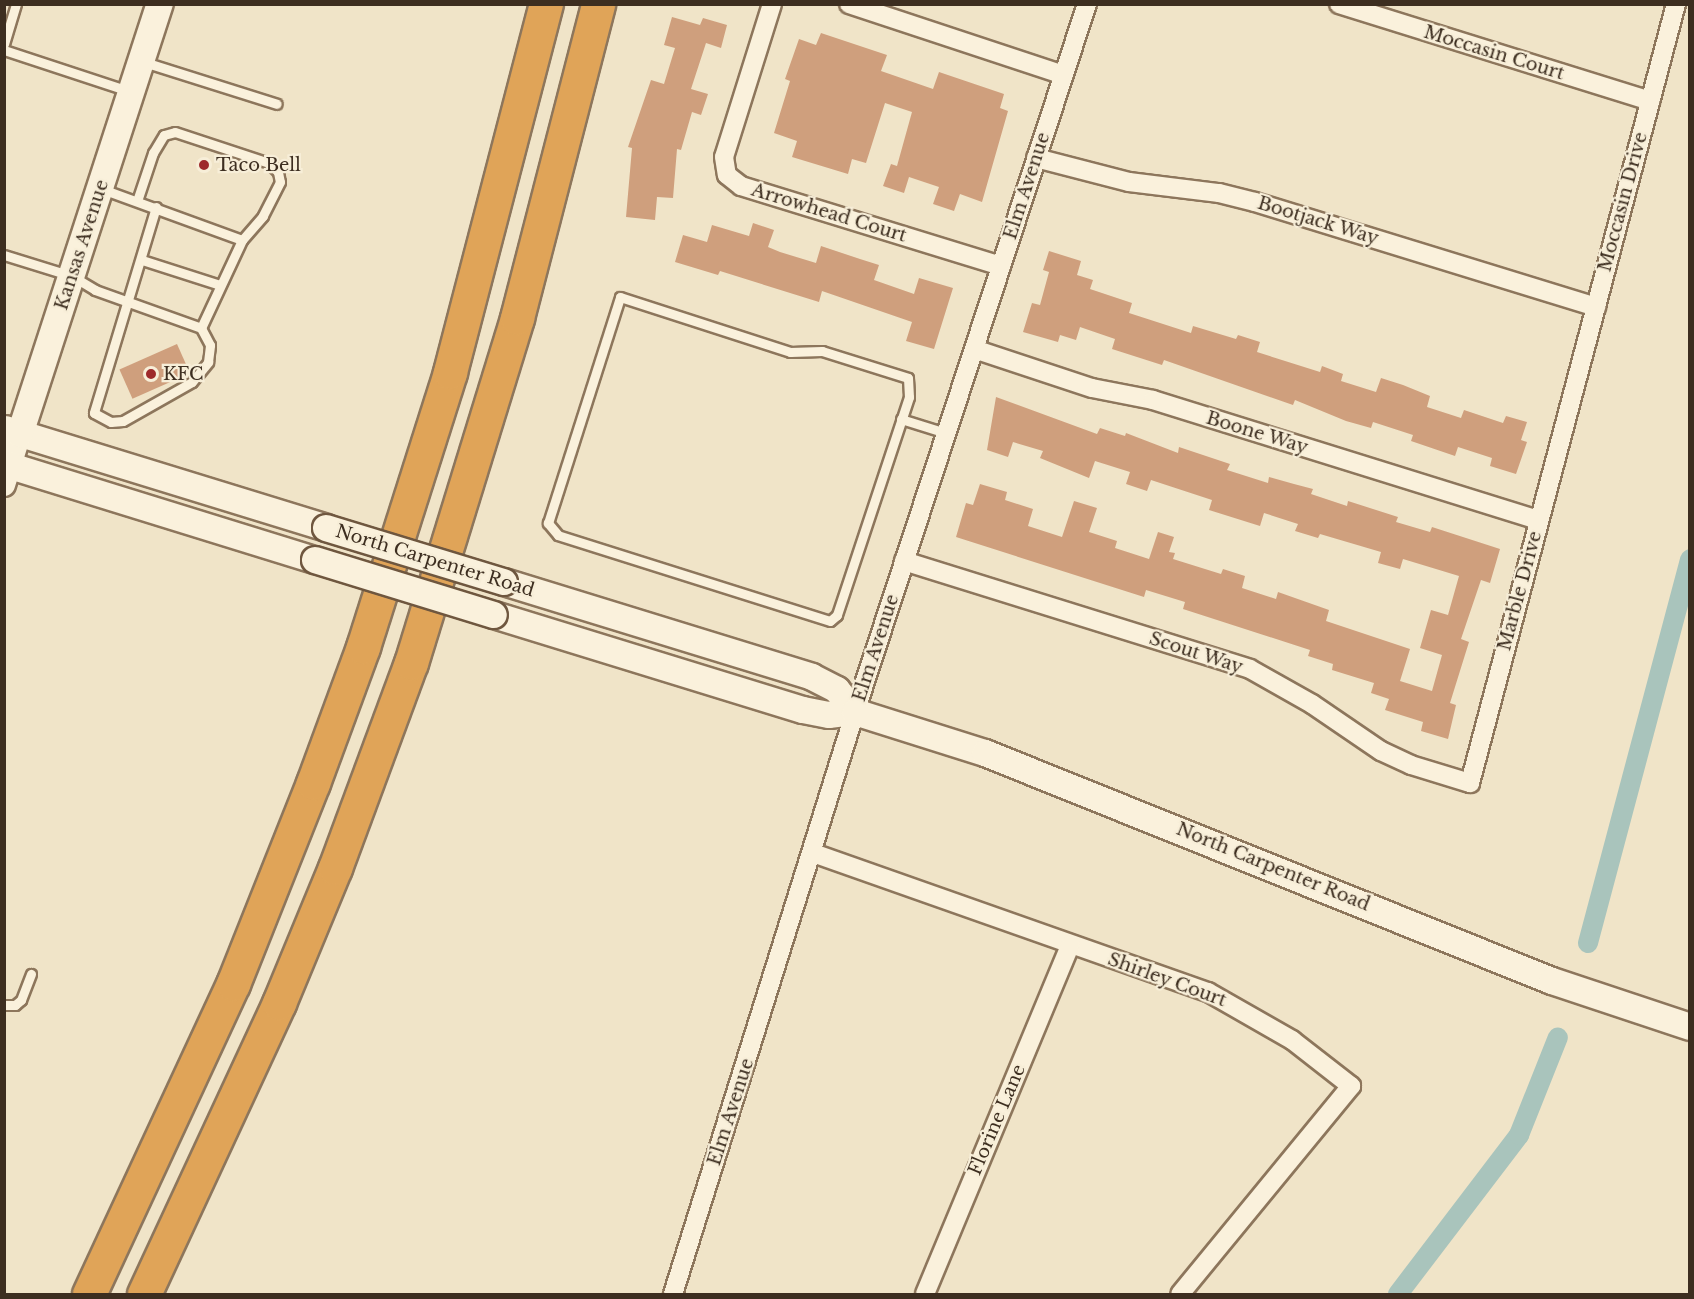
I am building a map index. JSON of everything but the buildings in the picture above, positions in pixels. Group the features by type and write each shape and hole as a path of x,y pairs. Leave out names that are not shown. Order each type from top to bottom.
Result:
{"highway":[{"path":"89,1294 174,1116 241,965 363,647 450,372 546,4"},
{"path":"144,1294 279,1002 335,868 407,672 517,318 598,4"}],"main road":[{"name":"Kansas Avenue","path":"12,432 72,276 160,4"},
{"name":"North Carpenter Road","path":"12,432 812,677 837,690 855,712"},
{"name":"North Carpenter Road","path":"7,472 315,560 803,710 829,715 855,712 985,753 1073,785 1552,981 1689,1027"}],"street":[{"name":"Arrowhead Court","path":"772,4 724,157 727,175 741,186 1001,266"},
{"path":"849,4 1064,75"},
{"name":"Elm Avenue","path":"673,1294 813,853 855,712 1087,4"},
{"name":"Moccasin Court","path":"1339,4 1650,101"},
{"name":"Moccasin Drive","path":"1571,399 1677,4"},
{"name":"Bootjack Way","path":"1036,158 1129,182 1219,193 1255,202 1596,307"},
{"name":"Boone Way","path":"974,350 1092,388 1153,400 1539,520"},
{"name":"Marble Drive","path":"1470,783 1571,399"},
{"name":"Kansas Avenue","path":"7,472 12,432"},
{"name":"Scout Way","path":"904,561 1250,669 1312,704 1382,751 1411,765 1470,783"},
{"name":"Shirley Court","path":"813,853 972,906 1070,945 1208,992 1292,1040 1351,1086 1180,1294"},
{"name":"Florine Lane","path":"925,1294 1070,945"}],"lane":[{"path":"4,44 15,4"},
{"path":"4,50 132,92"},
{"path":"142,62 277,104"},
{"path":"137,201 153,153 164,135 188,134 269,163 278,172 280,182 263,216 242,240 201,328"},
{"path":"100,188 242,240"},
{"path":"4,255 72,276 95,290 130,303 201,328 210,345 208,362 192,382 123,421 111,422 94,413 130,303 156,207"},
{"path":"142,260 220,285"},
{"path":"620,297 790,352 822,351 908,378 909,397 901,419 837,615 830,621 558,535 548,523 620,297"},
{"path":"901,419 946,434"},
{"path":"4,1005 15,1005 21,999 31,974"}],"waterway":[{"path":"1588,943 1690,559"},
{"path":"1398,1294 1519,1135 1558,1037"}],"place":[{"name":"Taco Bell","path":"204,165"},
{"name":"KFC","path":"151,374"}]}
